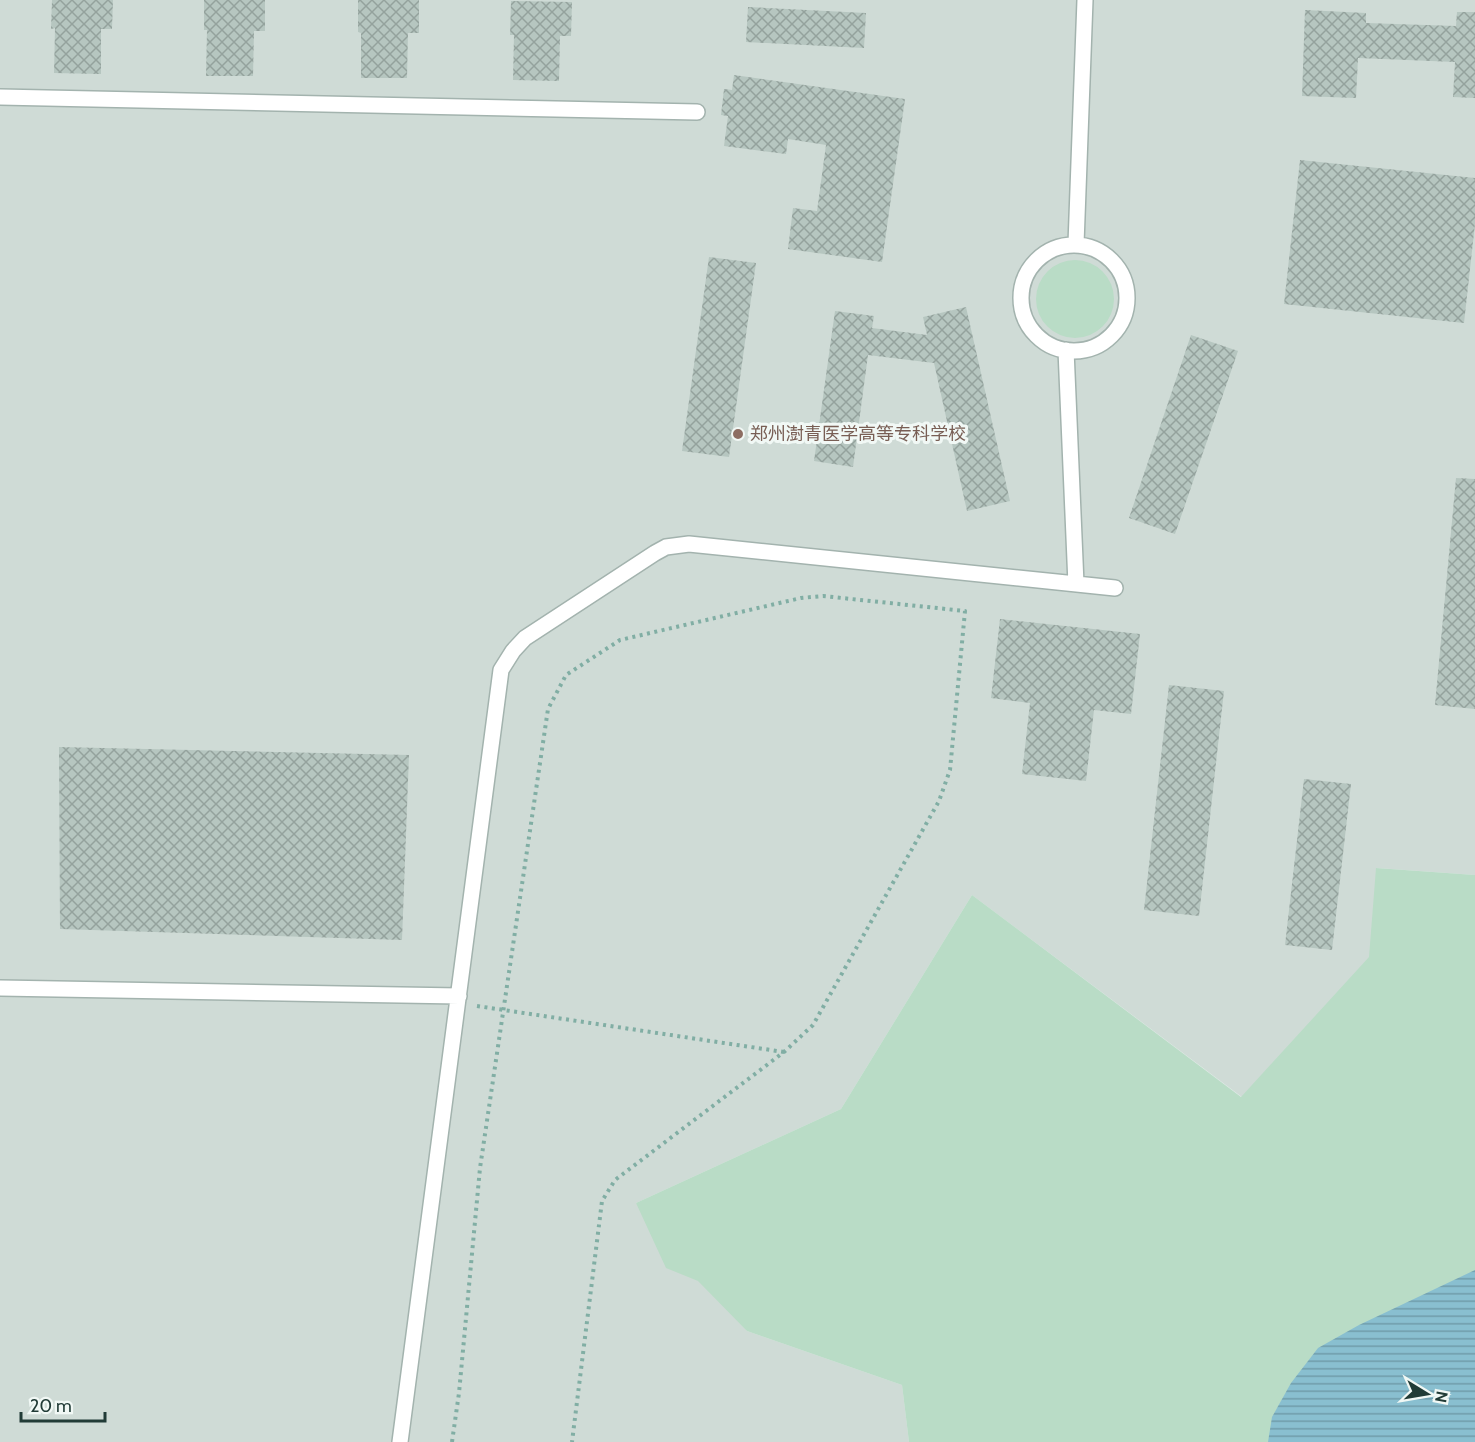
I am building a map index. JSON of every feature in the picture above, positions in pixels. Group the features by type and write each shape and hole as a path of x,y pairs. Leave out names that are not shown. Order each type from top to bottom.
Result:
{"lane":[{"path":"1076,244 1085,0"},
{"path":"0,97 697,112"},
{"path":"1076,244 1091,247 1105,254 1116,264 1124,277 1127,308 1122,322 1102,344 1088,350 1066,350 1045,343 1033,332 1025,319 1021,304 1022,289 1026,274 1035,261 1061,246 1076,244"},
{"path":"1066,350 1076,584"},
{"path":"400,1442 501,670 513,651 525,638 655,553 666,547 689,544 1115,588"},
{"path":"0,988 458,999"}],"path":[{"path":"452,1442 459,1393 480,1168 548,709 566,675 620,640 801,598 823,596 965,611 950,770 939,801 813,1025 784,1052 615,1180 602,1201 572,1442"},
{"path":"458,999 504,1010 784,1052"}],"shaded area":[{"name":"郑州澍青医学高等专科学校","path":"0,0 1475,0 1475,875 1377,868 1370,957 1242,1097 972,895 841,1109 636,1203 721,1290 747,1331 902,1385 909,1442 0,1442"}],"green space":[{"path":"1067,260 1083,260 1097,266 1108,277 1114,291 1114,307 1108,321 1097,332 1083,338 1067,338 1053,332 1042,321 1036,307 1036,291 1042,277 1053,266"},
{"path":"1376,868 1475,875 1475,1442 909,1442 902,1385 747,1331 698,1281 666,1268 636,1203 841,1109 972,895 1241,1097 1369,957"}],"water":[{"path":"1475,1270 1475,1442 1268,1442 1272,1417 1291,1383 1318,1348 1359,1325"}],"building":[{"path":"52,0 113,0 112,29 101,29 101,74 54,73 55,28 51,29"},
{"path":"204,0 265,0 265,31 254,31 253,76 206,76 207,30 204,30"},
{"path":"358,0 419,0 419,33 408,33 407,78 361,78"},
{"path":"511,1 572,2 571,36 560,36 559,81 513,80 514,35 510,35"},
{"path":"748,7 866,13 864,48 746,42"},
{"path":"1305,10 1366,13 1366,23 1456,26 1457,12 1475,12 1475,98 1453,97 1455,62 1358,58 1356,98 1302,96"},
{"path":"734,75 905,99 882,262 788,249 793,208 817,211 826,145 788,139 786,154 724,146 728,116 721,115 724,89 732,90"},
{"path":"1300,160 1475,178 1475,224 1464,323 1284,304"},
{"path":"709,257 756,263 729,457 682,451"},
{"path":"966,307 1010,501 967,511 934,363 868,355 853,467 814,461 835,311 874,316 872,328 927,335 923,317"},
{"path":"1191,335 1238,351 1175,534 1129,518"},
{"path":"1456,478 1475,479 1475,709 1435,705"},
{"path":"1000,619 1140,634 1131,714 1094,710 1086,781 1022,774 1030,703 991,698"},
{"path":"1169,685 1224,691 1199,916 1144,910"},
{"path":"59,747 409,755 402,940 60,929"},
{"path":"1304,779 1351,784 1332,950 1285,945"}],"place":[{"name":"郑州澍青医学高等专科学校","path":"738,434"}]}
